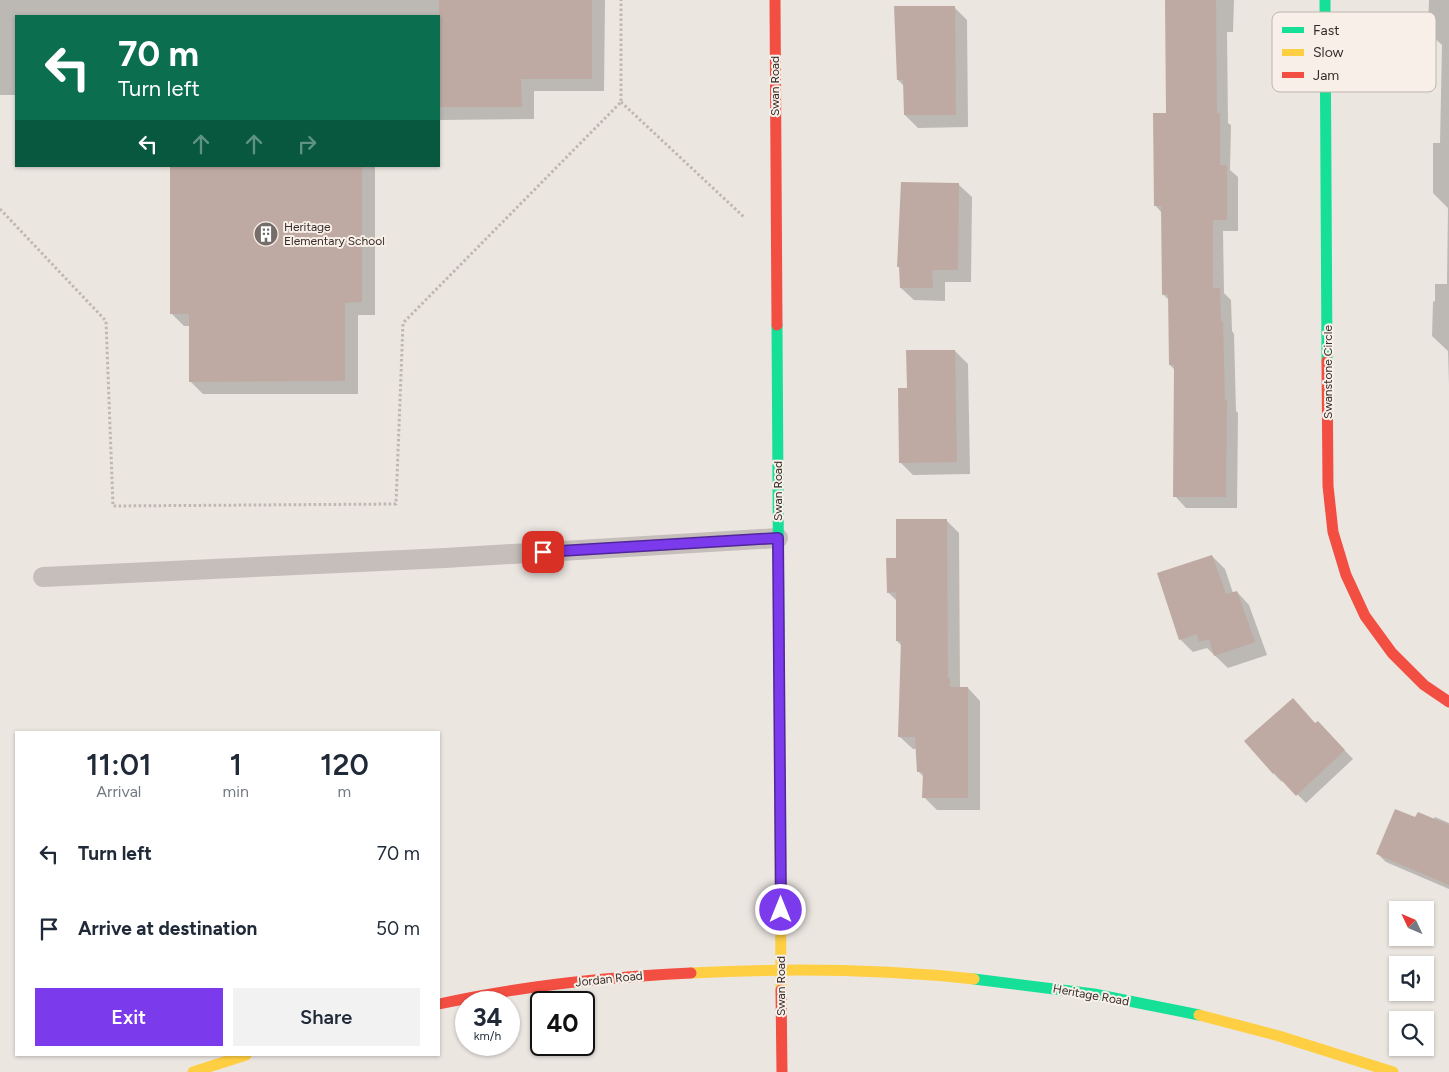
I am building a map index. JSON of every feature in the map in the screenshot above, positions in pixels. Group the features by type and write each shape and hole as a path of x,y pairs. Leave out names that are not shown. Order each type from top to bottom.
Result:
{"street":[{"name":"Swan Road","path":"775,0 782,1072"},
{"name":"Swanstone Circle","path":"1326,92 1328,486 1333,531 1345,574 1364,616 1391,652 1423,684 1449,702"},
{"name":"Jordan Road","path":"440,1004 554,985 654,974 781,969"},
{"name":"Heritage Road","path":"781,969 915,973 1040,986 1174,1010 1286,1038 1393,1072"},
{"path":"193,1072 243,1056"}],"lane":[{"path":"43,577 445,558 778,538"}],"path":[{"path":"0,209 106,320 113,506 396,504 403,323 622,102 621,0"},
{"path":"622,102 777,248"}],"building":[{"path":"439,0 592,0 592,79 521,79 522,107 440,107"},
{"path":"1165,0 1216,0 1217,113 1220,113 1220,165 1227,165 1227,220 1213,220 1213,288 1220,288 1221,321 1223,322 1225,400 1227,400 1226,497 1173,497 1174,365 1169,365 1168,294 1162,295 1161,206 1154,206 1153,113 1166,113"},
{"path":"894,6 955,6 956,115 904,115 903,80 897,80"},
{"name":"Heritage Elementary School","path":"170,167 362,167 362,302 345,303 345,381 189,382 189,314 170,314"},
{"path":"901,182 959,183 958,270 932,270 933,288 900,288 899,267 897,267"},
{"path":"906,350 955,350 957,462 899,463 898,388 907,388"},
{"path":"896,519 947,519 948,678 950,678 950,687 968,687 968,798 922,798 923,772 917,772 915,737 898,737 901,641 896,641 896,592 887,593 886,558 896,558"},
{"path":"1212,555 1226,594 1237,591 1255,642 1214,656 1209,639 1199,642 1197,634 1179,640 1157,573"},
{"path":"1293,698 1315,723 1318,721 1345,750 1296,796 1274,772 1273,774 1244,741"},
{"path":"1395,809 1415,817 1418,812 1449,825 1449,885 1376,854"}],"traffic: fast":[{"path":"1325,0 1325,12"},
{"path":"1326,92 1327,361"},
{"path":"777,325 779,647"},
{"path":"974,979 1094,994 1199,1015"}],"traffic: slow":[{"path":"779,647 781,990"},
{"path":"691,973 832,970 974,979"},
{"path":"1199,1015 1279,1036 1393,1072"},
{"path":"193,1072 243,1056"}],"traffic: jam":[{"path":"775,0 777,325"},
{"path":"1327,361 1328,486 1333,532 1346,575 1365,616 1392,653 1424,685 1449,702"},
{"path":"440,1004 501,992 564,983 691,973"},
{"path":"781,990 782,1072"}],"place":[{"name":"Heritage Elementary School","path":"266,234"}],"route":[{"path":"543,552 778,538 781,910"}]}
